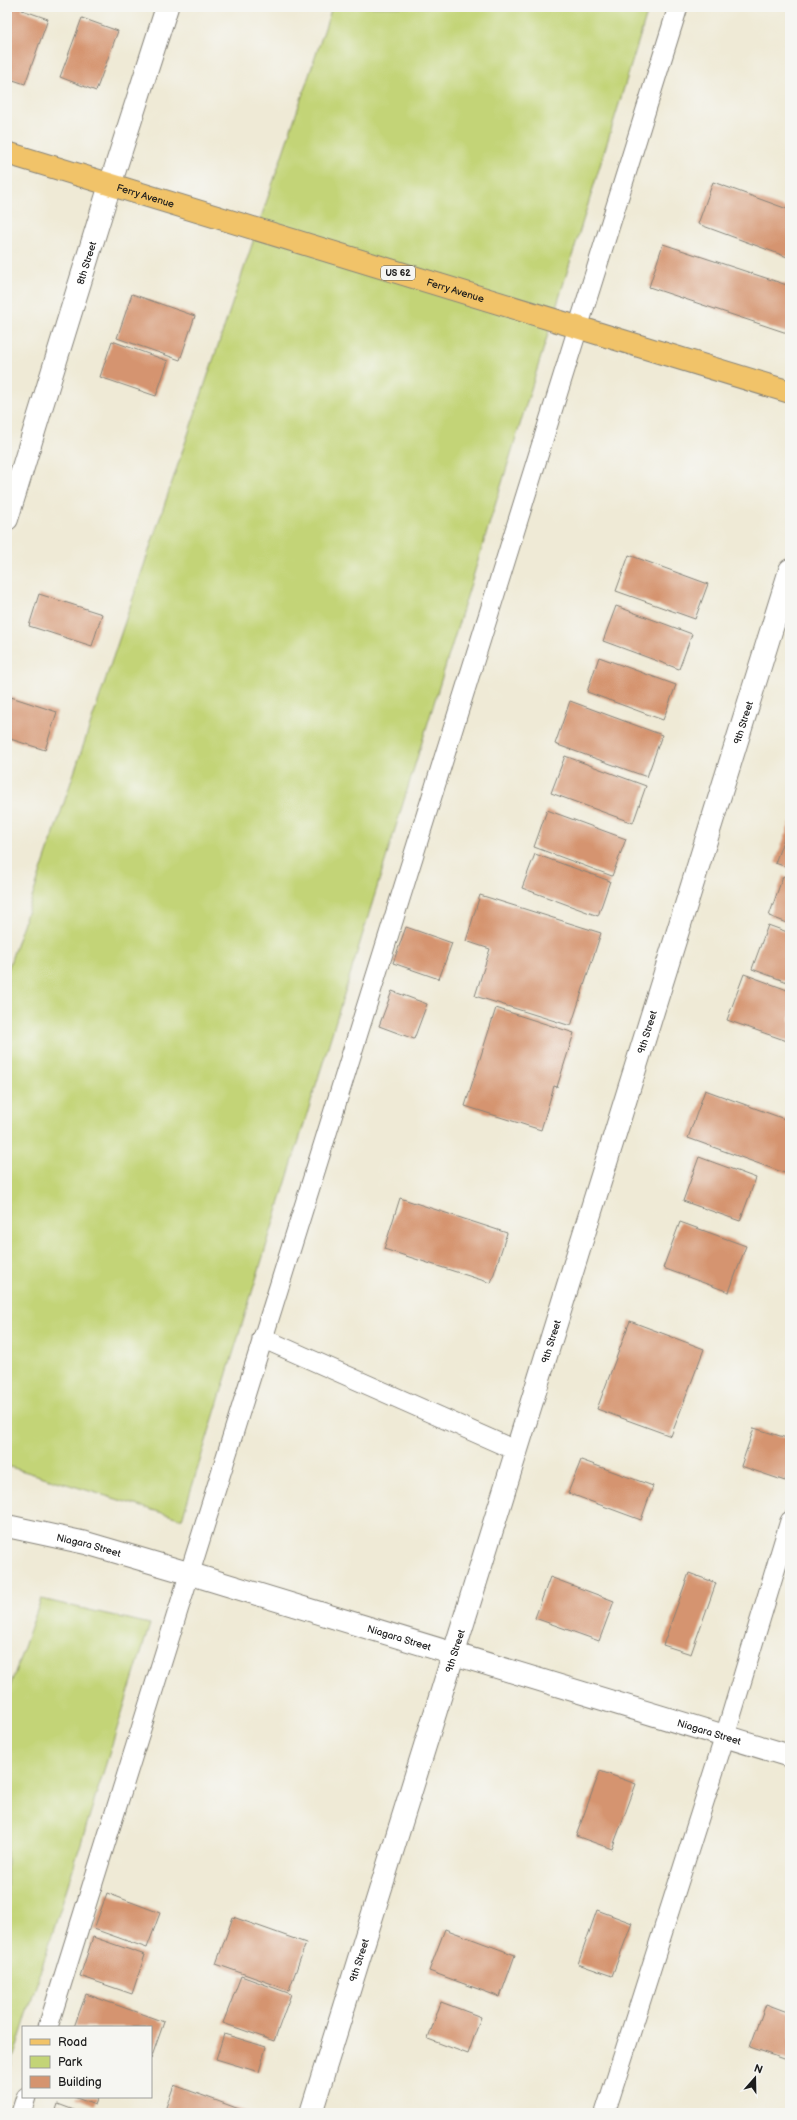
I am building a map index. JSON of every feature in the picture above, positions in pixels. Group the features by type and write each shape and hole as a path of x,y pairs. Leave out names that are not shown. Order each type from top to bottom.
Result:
{"main road":[{"name":"Ferry Avenue","path":"7,153 790,392"}],"street":[{"name":"8th Street","path":"7,519 110,185 168,7"},
{"name":"9th Street","path":"311,2113 790,570"},
{"name":"Niagara Street","path":"7,1526 86,1544 188,1573 790,1756"}],"lane":[{"path":"48,2026 188,1573 580,328 678,7"},
{"path":"262,1338 517,1451"},
{"path":"605,2113 725,1736 790,1521"},
{"path":"21,2113 26,2098"}],"green space":[{"path":"332,7 649,7 182,1519 7,1466 7,972"},
{"path":"41,1599 150,1624 23,2026 22,2026 22,2030 7,2078 7,1695"}],"building":[{"path":"7,7 23,7 22,10 48,19 25,84 7,78"},
{"path":"82,18 118,31 96,91 60,77"},
{"path":"713,182 790,210 790,258 698,224"},
{"path":"663,244 790,286 790,334 649,287"},
{"path":"132,294 195,316 180,360 117,338"},
{"path":"112,341 168,361 156,396 100,377"},
{"path":"629,555 708,584 695,619 616,591"},
{"path":"39,594 102,614 92,646 29,626"},
{"path":"616,606 692,634 679,669 603,641"},
{"path":"599,657 676,685 663,720 587,692"},
{"path":"11,697 57,712 45,750 7,738 7,709"},
{"path":"570,701 662,735 647,777 555,744"},
{"path":"565,756 646,786 633,823 551,793"},
{"path":"547,810 626,839 612,876 534,847"},
{"path":"790,822 790,868 775,863"},
{"path":"535,854 610,881 598,916 522,888"},
{"path":"783,876 790,879 790,924 769,916"},
{"path":"480,895 601,933 571,1026 475,996 490,949 466,941"},
{"path":"768,925 790,933 790,983 752,969"},
{"path":"406,927 452,943 439,979 393,963"},
{"path":"744,974 790,991 790,1042 727,1020"},
{"path":"392,991 427,1004 414,1039 379,1026"},
{"path":"496,1008 574,1033 557,1087 554,1086 541,1130 465,1106"},
{"path":"705,1090 790,1121 790,1175 688,1138"},
{"path":"699,1157 756,1178 740,1221 683,1201"},
{"path":"400,1198 507,1233 491,1283 384,1249"},
{"path":"680,1222 746,1246 729,1292 663,1268"},
{"path":"630,1321 704,1349 671,1436 597,1409"},
{"path":"754,1428 790,1439 790,1467 785,1481 741,1466"},
{"path":"581,1460 653,1486 641,1520 568,1493"},
{"path":"689,1573 716,1583 691,1654 663,1645"},
{"path":"550,1577 614,1601 599,1641 535,1618"},
{"path":"600,1771 636,1784 612,1849 576,1836"},
{"path":"107,1893 160,1913 147,1948 94,1929"},
{"path":"597,1910 632,1923 612,1976 578,1964"},
{"path":"233,1917 306,1943 289,1990 216,1964"},
{"path":"445,1929 515,1955 500,1997 429,1971"},
{"path":"93,1937 145,1955 132,1994 80,1976"},
{"path":"241,1976 291,1994 274,2041 223,2023"},
{"path":"86,1994 164,2022 152,2056 152,2026 74,2026"},
{"path":"441,2002 481,2017 468,2054 428,2039"},
{"path":"766,2004 790,2013 790,2061 750,2047"},
{"path":"224,2034 266,2047 259,2072 216,2059"},
{"path":"174,2085 250,2113 164,2113"},
{"path":"77,2098 98,2098 95,2105"},
{"path":"58,2104 82,2113 55,2113"}]}
